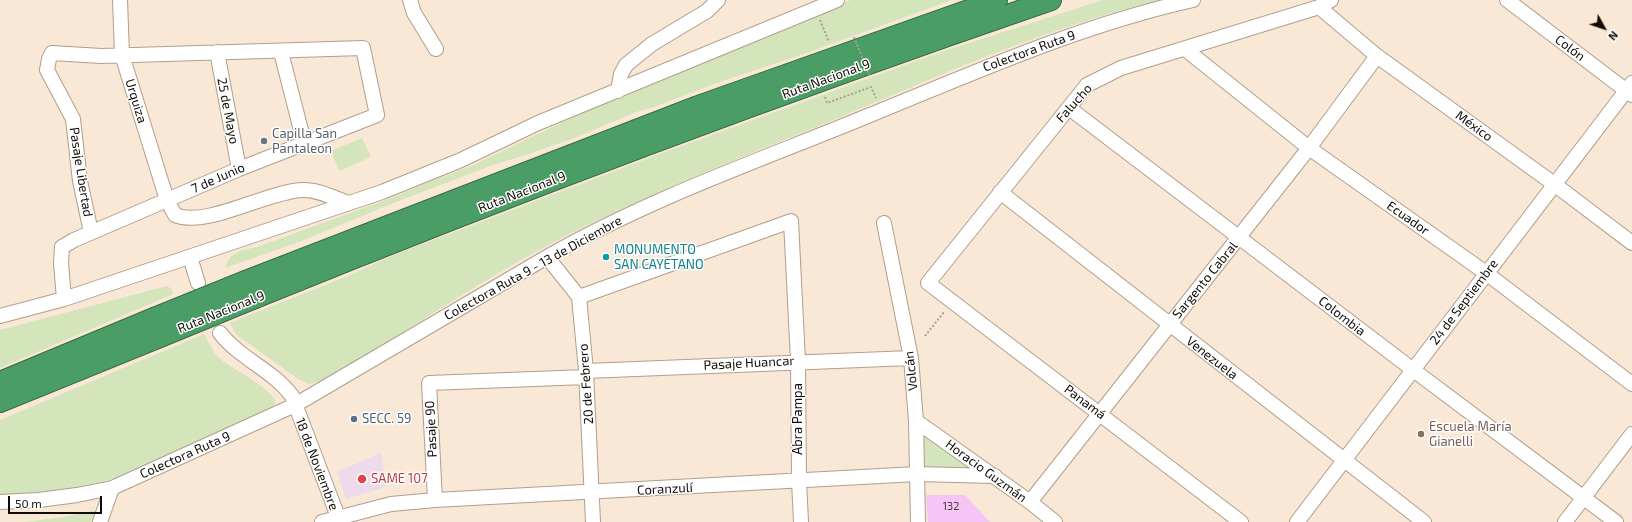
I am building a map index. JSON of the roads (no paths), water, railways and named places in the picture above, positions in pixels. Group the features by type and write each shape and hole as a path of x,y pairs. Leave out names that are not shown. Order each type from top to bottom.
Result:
{"highway":[{"name":"Ruta Nacional 9","path":"0,382 248,280 698,106 997,0"},
{"name":"Ruta Nacional 9","path":"0,402 255,298 594,164 840,74 1052,0"}],"street":[{"name":"Urquiza","path":"120,0 122,55 167,200 175,215 185,219 204,217 266,198 303,190 327,195 348,203"},
{"path":"410,0 414,13 436,49"},
{"path":"618,90 621,74 626,65 652,44 707,11 718,0"},
{"path":"0,316 64,299 382,192 453,163 538,123 837,0"},
{"name":"Colectora Ruta 9","path":"869,116 1044,44 1193,0"},
{"name":"Colón","path":"1507,0 1630,90"},
{"name":"Falucho","path":"928,283 1087,85 1121,68 1185,49 1325,3"},
{"name":"México","path":"1325,3 1377,56 1554,184 1632,243"},
{"name":"7 de Junio","path":"64,299 61,263 62,247 91,232 239,168 377,115 363,48 280,52"},
{"name":"Ecuador","path":"1185,49 1309,148 1486,273 1632,384"},
{"name":"25 de Mayo","path":"217,52 239,168"},
{"path":"122,55 280,52 304,142"},
{"name":"Pasaje Libertad","path":"91,232 80,181 73,119 47,70 52,53 101,56 122,55"},
{"name":"Sargento Cabral","path":"1030,502 1240,237 1309,148 1377,56"},
{"name":"24 de Septiembre","path":"1297,522 1554,184 1630,90"},
{"name":"Colombia","path":"1069,108 1616,522"},
{"name":"Colectora Ruta 9 - 13 de Diciembre","path":"295,405 586,235 633,212 732,169 869,116"},
{"name":"Venezuela","path":"1000,192 1424,522"},
{"name":"Abra Pampa","path":"580,297 791,221 798,361 799,481 801,522"},
{"name":"Volcán","path":"884,223 911,358 916,420 918,522"},
{"path":"190,257 198,283"},
{"path":"547,257 580,297"},
{"name":"Panamá","path":"928,283 1241,522"},
{"name":"20 de Febrero","path":"580,297 586,374 593,522"},
{"name":"18 de Noviembre","path":"220,333 237,352 285,386 292,396 339,519"},
{"name":"Pasaje Huancar","path":"429,383 798,361 911,358"},
{"name":"Pasaje 90","path":"429,383 435,500"},
{"name":"Colectora Ruta 9","path":"0,502 38,500 112,488 295,405"},
{"name":"Horacio Guzmán","path":"916,420 995,476 1055,522"},
{"path":"1565,522 1632,434"},
{"name":"Coranzulí","path":"322,522 339,519 391,504 435,500 592,493 916,474 995,476"},
{"path":"100,522 112,488"}],"place":[{"name":"Capilla San Pantaleon","path":"264,141"},
{"name":"MONUMENTO SAN CAYETANO","path":"606,257"},
{"name":"SECC. 59","path":"354,419"},
{"name":"Escuela María Gianelli","path":"1421,434"},
{"name":"SAME 107","path":"362,479"}]}
